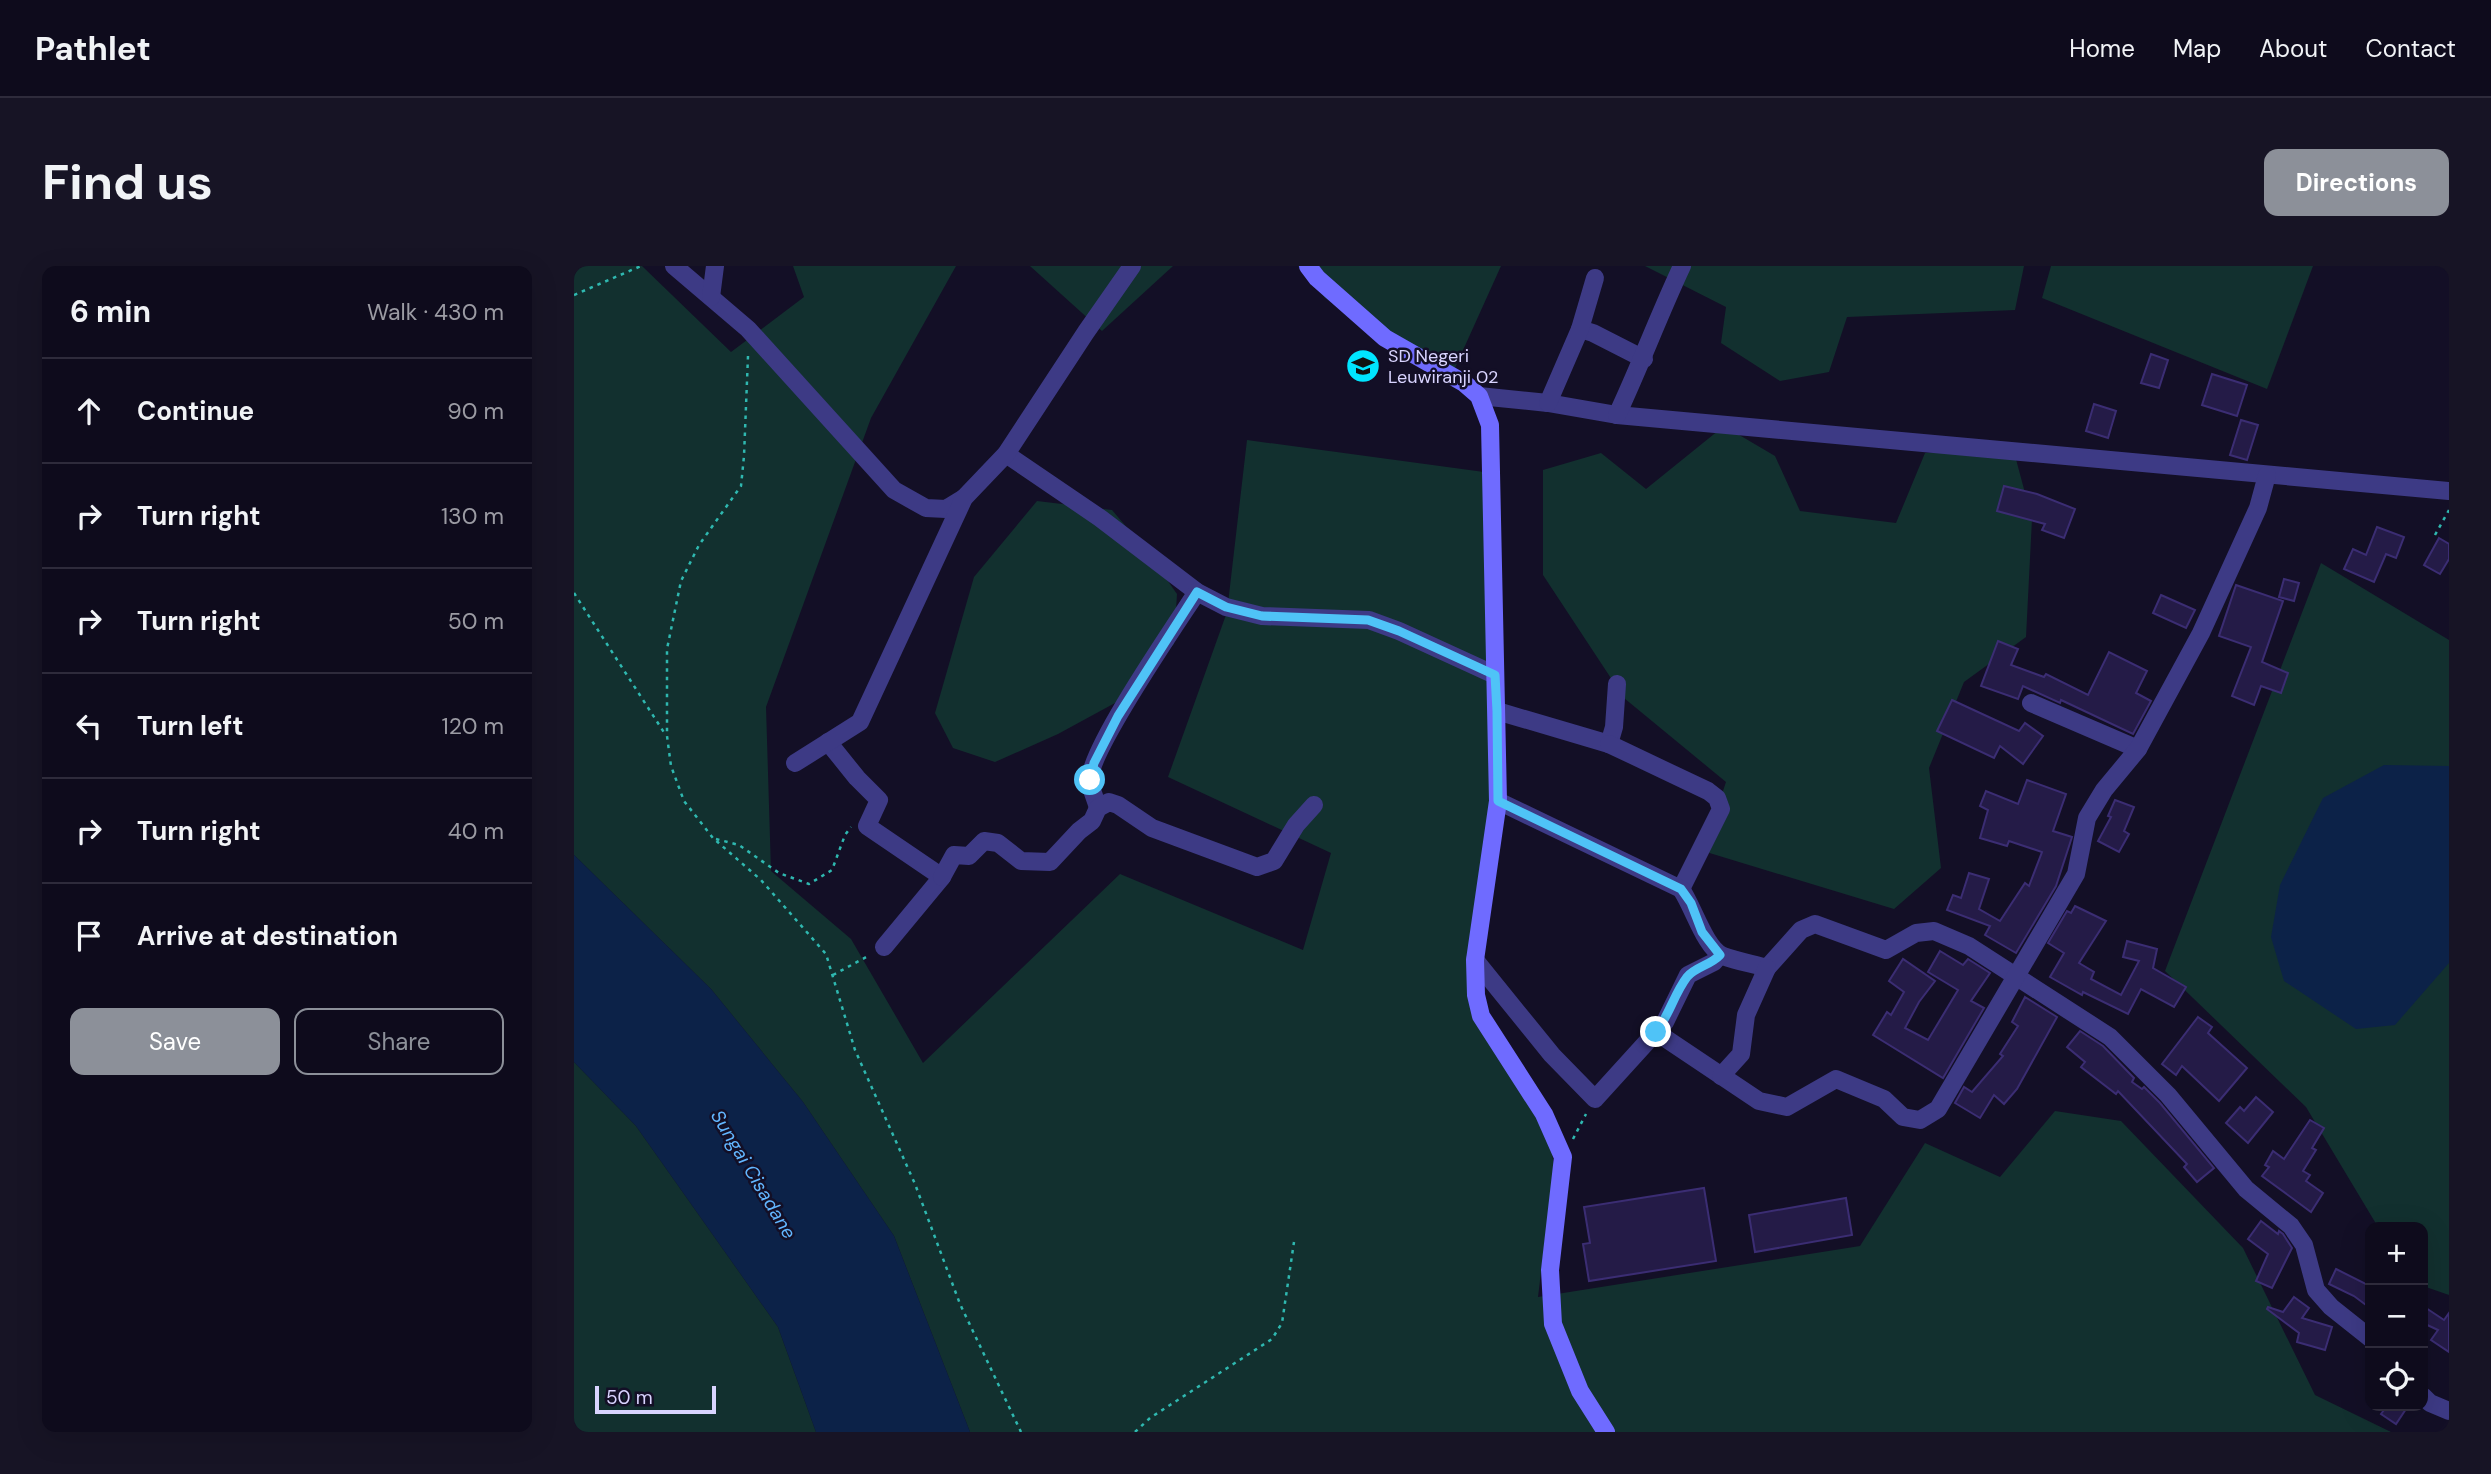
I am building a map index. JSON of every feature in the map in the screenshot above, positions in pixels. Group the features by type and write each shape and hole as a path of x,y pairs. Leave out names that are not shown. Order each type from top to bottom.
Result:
{"main road":[{"path":"1308,266 1317,278 1385,338 1464,383 1479,396 1490,425 1498,801 1475,960 1476,995 1481,1016 1544,1114 1563,1157 1550,1270 1553,1324 1580,1391 1606,1432"}],"street":[{"path":"674,266 748,329 894,490 926,508 946,509 964,498 1006,454 1132,266"},
{"path":"711,297 715,266"},
{"path":"1617,415 1644,359 1663,306 1682,266"},
{"path":"1548,403 1580,329 1595,278"},
{"path":"1580,329 1644,359"},
{"path":"1479,396 1548,403 1617,415 2449,491"},
{"path":"1006,454 1100,518 1197,592 1226,607 1262,616 1368,620 1399,631 1495,675"},
{"path":"1656,1032 1759,1101 1787,1107 1836,1079 1884,1099 1903,1117 1920,1120 1938,1109 2076,874 2087,818 2104,790 2138,749 2201,633 2258,508 2267,475"},
{"path":"795,763 860,722 964,498"},
{"path":"1098,808 1090,780 1094,763 1118,716 1197,592"},
{"path":"1609,744 1614,727 1617,684"},
{"path":"2031,703 2138,749"},
{"path":"1497,711 1609,744 1708,790 1717,798 1721,809 1681,889"},
{"path":"828,742 879,800 867,826 942,877"},
{"path":"1498,801 1681,889 1691,903 1702,932 1720,955 1767,968"},
{"path":"884,947 942,877 954,855 969,856 984,841 998,844 1021,861 1050,862 1092,821 1098,808 1109,802 1152,828 1257,867 1274,861 1296,825 1314,805"},
{"path":"1721,1076 1741,1054 1746,1015 1767,968 1801,930 1815,924 1886,950 1916,933 1934,931 1969,946 2110,1037 2168,1095 2246,1189 2291,1226 2304,1245 2316,1290 2331,1307 2365,1334"},
{"path":"1475,960 1552,1055 1595,1099 1665,1021 1688,975 1714,962 1720,955"},
{"path":"2428,1400 2449,1411"}],"path":[{"path":"574,295 642,266"},
{"path":"748,329 741,486 699,545 681,581 667,649 667,736 671,766 684,801 713,838 761,880 826,954 855,1051 915,1184 960,1304 1021,1432"},
{"path":"2435,535 2449,510"},
{"path":"574,593 667,736"},
{"path":"713,838 739,845 779,873 809,884 832,870 845,835 853,825 867,826"},
{"path":"833,975 884,947"},
{"path":"1563,1157 1595,1099"},
{"path":"1135,1432 1150,1418 1272,1339 1282,1323 1294,1242"}],"green space":[{"path":"574,266 642,266 731,352 804,297 793,266 956,266 871,418 766,707 771,871 851,939 923,1063 1120,874 1303,950 1331,853 1168,777 1227,612 1247,440 1484,472 1493,771 1472,990 1544,1102 1554,1166 1538,1297 1860,1246 1925,1143 2000,1177 2055,1111 2121,1121 2243,1248 2315,1395 2391,1432 970,1432 894,1236 803,1102 711,989 574,855"},
{"path":"1030,266 1173,266 1102,331"},
{"path":"1298,266 1501,266 1450,379 1325,298"},
{"path":"1645,266 2024,266 2015,310 1847,317 1829,372 1780,381 1721,343 1726,307"},
{"path":"2051,266 2313,266 2267,389 2042,298"},
{"path":"1724,426 1775,456 1800,511 1896,523 1925,453 2013,448 2032,519 2026,637 1964,682 1929,768 1941,868 1894,909 1703,851 1726,782 1624,698 1543,575 1543,470 1601,453 1646,489"},
{"path":"1037,501 1112,510 1146,550 1177,594 1174,644 1126,697 1058,734 995,762 953,748 935,713 974,577"},
{"path":"2321,563 2449,640 2449,1295 2428,1288 2428,1222 2375,1222 2306,1107 2165,971"},
{"path":"574,1062 636,1126 778,1327 816,1432 574,1432"}],"water":[{"path":"2384,765 2449,766 2449,963 2395,1025 2356,1029 2284,981 2271,937 2280,885 2323,798"},
{"name":"Sungai Cisadane","path":"574,855 711,989 803,1102 894,1236 970,1432 816,1432 778,1327 636,1126 574,1062"}],"building":[{"path":"2151,354 2168,360 2159,388 2141,383"},
{"path":"2212,374 2247,385 2237,416 2202,405"},
{"path":"2094,404 2116,411 2108,438 2086,431"},
{"path":"2241,420 2258,425 2247,460 2230,455"},
{"path":"2004,486 2037,494 2075,509 2064,538 2042,530 2045,524 1997,511"},
{"path":"2377,527 2404,537 2396,558 2386,554 2374,582 2344,569 2353,549 2366,555"},
{"path":"2439,538 2449,544 2449,559 2440,574 2424,565"},
{"path":"2284,579 2299,583 2294,601 2279,597"},
{"path":"2236,585 2283,601 2262,662 2288,673 2281,693 2261,686 2254,705 2232,696 2251,647 2219,636"},
{"path":"2161,595 2195,610 2186,628 2153,613"},
{"path":"1998,641 2018,649 2011,665 2044,677 2046,674 2088,695 2109,652 2147,671 2136,693 2151,701 2133,734 2061,700 2060,703 2023,686 2018,699 1981,686"},
{"path":"1952,700 2019,731 2025,723 2043,736 2023,764 2000,746 1994,758 1937,731"},
{"path":"2027,780 2066,794 2053,831 2072,837 2056,886 2016,953 1985,935 1990,926 1947,910 1953,895 1961,898 1969,873 1989,879 1979,909 2000,921 2025,883 2029,886 2042,852 2009,841 2007,846 1980,838 1988,810 1980,806 1986,791 2018,804"},
{"path":"2115,800 2134,807 2124,831 2129,834 2119,852 2098,841 2111,817 2108,816"},
{"path":"2075,906 2106,921 2079,963 2094,972 2091,979 2121,995 2139,961 2123,957 2127,941 2157,949 2153,968 2186,987 2174,1007 2141,989 2128,1014 2083,992 2082,995 2050,977 2064,953 2048,943 2067,911 2071,913"},
{"path":"1940,951 1963,965 1968,959 1990,973 1971,1001 1984,1008 1943,1078 1873,1035 1887,1012 1891,1015 1904,992 1889,981 1903,959 1935,981 1919,1002 1905,1028 1928,1040 1958,990 1928,972"},
{"path":"2025,997 2057,1017 2017,1089 2004,1104 1994,1095 1980,1118 1955,1103 1964,1087 1972,1092 2003,1056 2000,1054 2018,1026 2012,1022"},
{"path":"2198,1017 2212,1027 2208,1033 2247,1068 2219,1101 2182,1066 2176,1075 2162,1064"},
{"path":"2080,1031 2103,1046 2134,1078 2132,1082 2142,1089 2144,1087 2160,1103 2214,1168 2197,1182 2184,1167 2187,1164 2118,1091 2116,1094 2081,1067 2085,1062 2067,1047"},
{"path":"2256,1097 2273,1112 2248,1143 2226,1123 2240,1107 2244,1111"},
{"path":"2310,1120 2324,1128 2312,1148 2316,1150 2303,1171 2310,1175 2306,1181 2323,1193 2311,1212 2262,1176 2269,1167 2265,1165 2273,1151 2284,1159"},
{"path":"1704,1188 1716,1261 1589,1281 1583,1244 1590,1243 1584,1207"},
{"path":"1846,1198 1852,1235 1755,1252 1749,1215"},
{"path":"2261,1221 2278,1234 2279,1231 2283,1234 2292,1248 2272,1288 2256,1281 2268,1254 2248,1239"},
{"path":"2336,1269 2365,1284 2365,1304 2354,1296 2329,1284"},
{"path":"2294,1297 2309,1308 2302,1318 2332,1327 2325,1350 2297,1342 2299,1333 2267,1309 2268,1307 2283,1312"},
{"path":"2428,1309 2444,1320 2449,1313 2449,1352 2431,1340 2438,1330 2428,1325"},
{"path":"2383,1411 2405,1411 2396,1424 2381,1414"}],"place":[{"name":"SD Negeri Leuwiranji 02","path":"1363,366"}],"route":[{"path":"1090,780 1094,763 1118,716 1197,592 1226,607 1262,616 1368,620 1399,631 1495,675 1498,801 1681,889 1691,903 1702,932 1720,955 1714,962 1688,975 1665,1021 1656,1032"}]}
